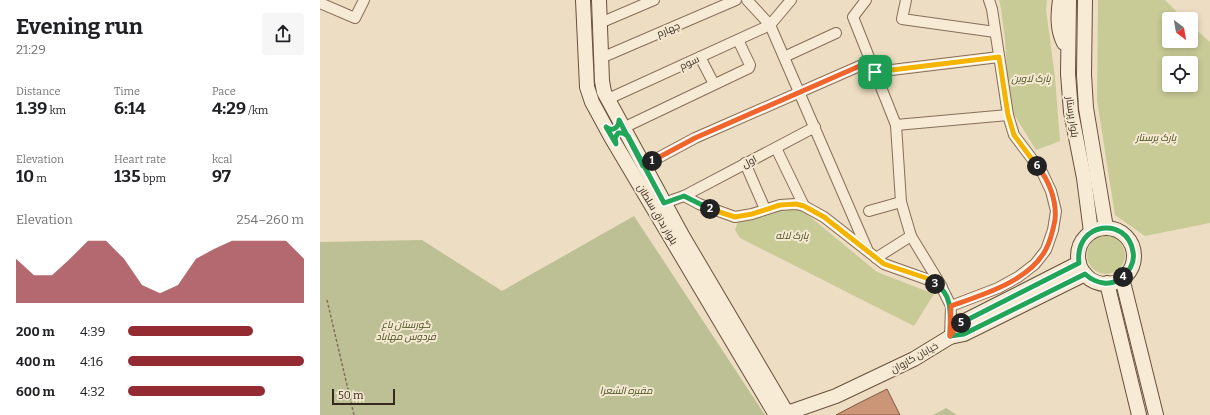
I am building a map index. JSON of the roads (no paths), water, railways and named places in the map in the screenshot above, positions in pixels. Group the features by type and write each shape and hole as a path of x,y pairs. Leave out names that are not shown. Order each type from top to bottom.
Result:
{"main road":[{"name":"بلوار بداق سلطان","path":"583,0 587,87 592,102 616,144 784,414"},
{"name":"بلوار بداق سلطان","path":"599,0 602,87 643,166 784,414"},
{"path":"1060,0 1058,23 1061,36 1068,51"},
{"name":"بلوار پرستار","path":"1069,0 1068,74 1072,112 1084,178 1090,232"},
{"name":"بلوار پرستار","path":"1085,0 1084,75 1086,108 1106,228"},
{"path":"606,127 610,129 615,128 618,125 623,128 623,133 618,133 615,138 616,144"},
{"path":"1106,228 1115,229 1128,239 1134,256 1128,272 1122,278 1115,282 1107,283 1095,281 1082,268 1078,254 1084,238 1090,232 1106,228"},
{"path":"950,336 1082,268"},
{"path":"1122,278 1156,415"},
{"path":"1107,283 1139,415"},
{"name":"خیابان کاروان","path":"784,414 836,396 914,359 950,336"}],"street":[{"path":"320,3 355,18 364,0"},
{"path":"600,23 654,0"},
{"name":"چهارم","path":"601,58 736,0"},
{"path":"747,0 770,25 868,250"},
{"path":"770,25 791,0"},
{"path":"866,0 853,17 896,125 901,202 911,236 951,306 998,288 1018,277 1035,264 1046,250 1053,230 1056,211 1051,191 1042,172 1014,135 1008,115 989,0"},
{"path":"906,0 902,19 995,32"},
{"name":"سوم","path":"608,99 770,25"},
{"path":"784,57 836,33"},
{"path":"623,128 750,67 738,40"},
{"path":"700,57 714,84"},
{"path":"875,72 999,57"},
{"path":"643,166 695,138 871,61"},
{"path":"896,125 1008,115"},
{"name":"اول","path":"664,203 684,196 815,127"},
{"path":"776,148 804,206"},
{"path":"745,164 765,209"},
{"path":"684,196 710,209 735,217 752,214 780,205 796,204 804,206 824,217 884,264 926,278 942,288"},
{"path":"870,211 901,202"},
{"path":"876,258 911,236"},
{"name":"خیابان کاروان","path":"950,336 951,306"}],"park label":[{"name":"پارک لاوین","path":"1031,78"},
{"name":"پارک پرستار","path":"1156,137"},
{"name":"پارک لاله","path":"792,235"},
{"name":"گورستان باغ فردوس مهاباد","path":"406,330"},
{"name":"مقیره الشعرا","path":"626,390"}]}
